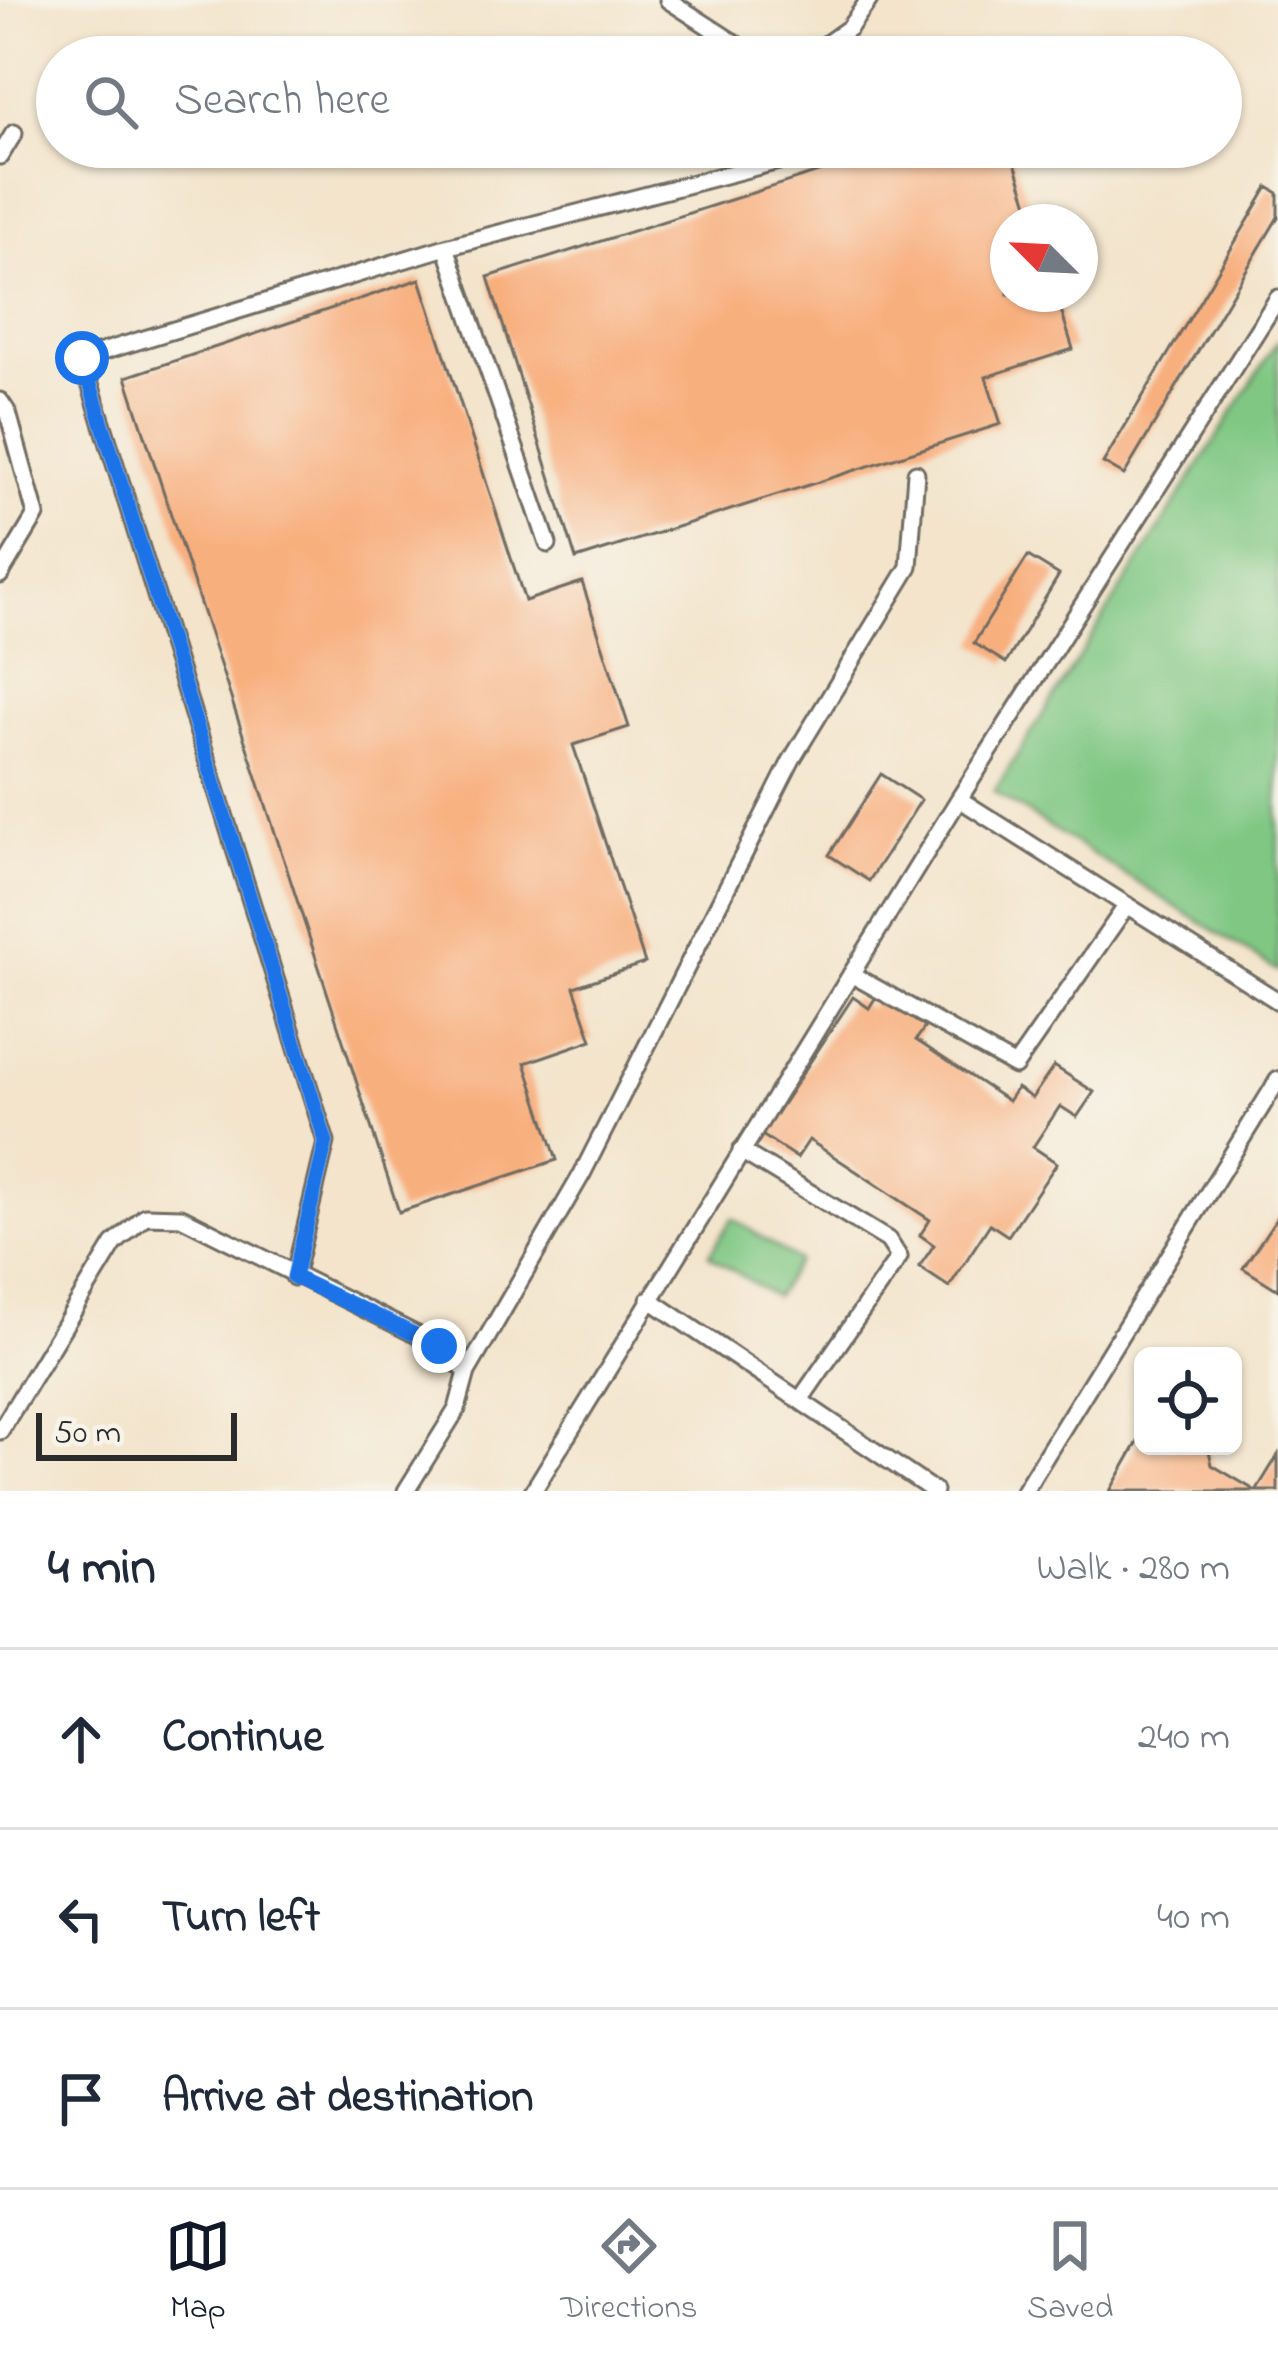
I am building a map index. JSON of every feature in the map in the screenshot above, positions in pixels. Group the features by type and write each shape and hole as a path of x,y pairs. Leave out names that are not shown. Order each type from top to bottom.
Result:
{"lane":[{"path":"668,0 724,36"},
{"path":"838,36 869,0"},
{"path":"0,156 14,134"},
{"path":"294,1277 326,1142 82,358 446,247 751,168"},
{"path":"446,247 548,544"},
{"path":"533,1491 959,799 1277,303"},
{"path":"0,574 36,515 3,407"},
{"path":"406,1491 457,1409 467,1372 582,1174 792,759 909,567 916,473"},
{"path":"959,799 1278,1001"},
{"path":"851,974 1015,1066 1127,905"},
{"path":"1024,1491 1278,1080"},
{"path":"741,1151 888,1240 899,1257 800,1400"},
{"path":"0,1431 114,1244 145,1216 181,1217 439,1346 467,1372"},
{"path":"649,1299 934,1491"}],"green space":[{"path":"1278,340 1278,971 994,792"},
{"path":"732,1218 798,1261 775,1297 709,1255"}],"building":[{"path":"831,168 1017,168 1028,204 990,204 990,312 1062,312 1073,349 986,377 1001,424 576,559 488,277"},
{"path":"1268,187 1278,193 1278,217 1124,475 1103,463"},
{"path":"420,279 525,601 582,582 629,727 573,745 645,963 574,987 592,1040 525,1063 557,1160 399,1212 126,377"},
{"path":"1028,556 1059,575 1006,663 974,643"},
{"path":"881,774 921,800 869,881 829,855"},
{"path":"877,995 925,1027 916,1040 1008,1101 1017,1088 1032,1098 1054,1066 1094,1092 1077,1117 1060,1106 1033,1147 1057,1163 1008,1236 990,1224 949,1287 919,1267 934,1245 920,1235 930,1220 809,1140 797,1158 762,1135 853,997 869,1008"},
{"path":"1278,1216 1278,1290 1243,1268"},
{"path":"1134,1449 1134,1455 1210,1455 1212,1465 1256,1491 1110,1491"},
{"path":"1278,1455 1278,1491 1256,1491"}],"route":[{"path":"82,358 326,1142 294,1277 439,1346"}]}
